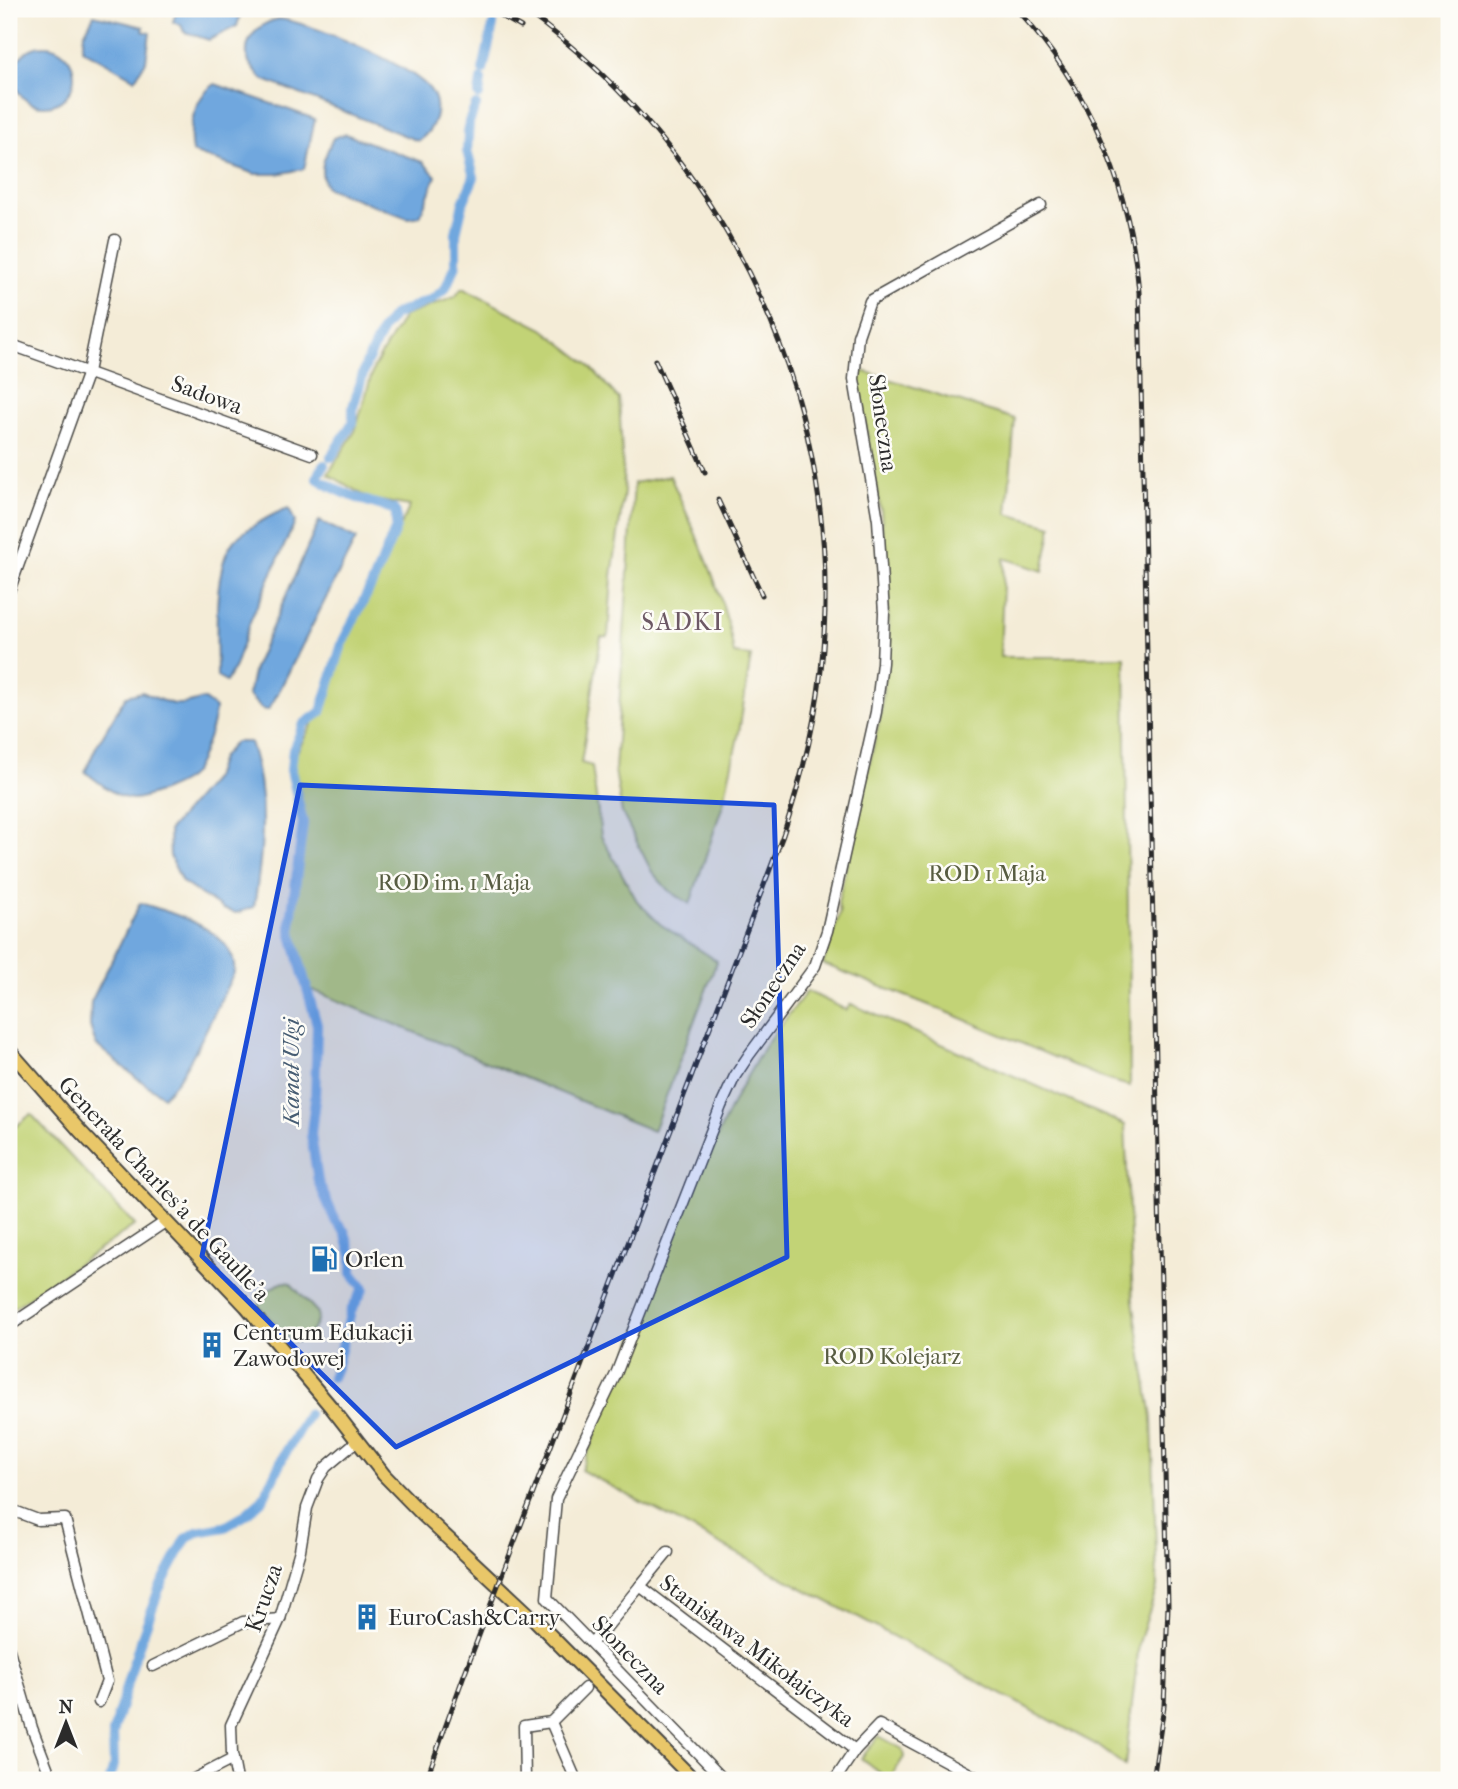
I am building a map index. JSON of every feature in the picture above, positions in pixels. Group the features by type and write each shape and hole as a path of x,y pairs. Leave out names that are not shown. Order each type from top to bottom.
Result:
{"main road":[{"name":"Generała Charles'a de Gaulle'a","path":"9,1050 50,1098 246,1306 384,1475 535,1620 694,1780"}],"street":[{"name":"Słoneczna","path":"724,1780 547,1598 556,1499 567,1471 576,1461 616,1374 735,1076 807,978 822,949 876,712 882,663 884,613 878,520 854,379 858,336 870,301 1041,205"},
{"path":"9,591 88,372 115,240"},
{"name":"Sadowa","path":"9,344 312,454"},
{"path":"9,1326 166,1222"},
{"name":"Krucza","path":"237,1780 231,1725 280,1619 300,1550 307,1508 318,1479 326,1467 357,1441"},
{"path":"9,1509 38,1520 65,1519 107,1681 99,1702"},
{"name":"Stanisława Mikołajczyka","path":"591,1642 601,1634 668,1552"},
{"name":"Stanisława Mikołajczyka","path":"640,1586 855,1750 837,1777 840,1780"},
{"path":"153,1667 243,1622 280,1619"},
{"path":"9,1650 52,1780"},
{"path":"525,1780 524,1726 551,1722 585,1688"},
{"path":"551,1722 576,1780"},
{"path":"855,1750 879,1725 981,1780"},
{"path":"192,1780 233,1759"}],"highlighted area":[{"path":"300,785 774,805 787,1257 396,1447 202,1256"}],"green space":[{"name":"ROD im. 1 Maja","path":"462,288 543,329 588,364 619,399 624,492 612,576 608,637 601,637 581,763 592,766 601,836 637,901 660,924 717,961 653,1131 310,989 293,928 306,821 292,774 294,757 325,701 345,642 410,506 370,499 328,474 355,431 374,367 404,316 455,297"},
{"name":"ROD 1 Maja","path":"863,371 1015,419 1007,514 1052,526 1043,571 1004,558 1000,657 1125,657 1130,1086 1108,1080 952,1014 823,964 840,913 838,902 881,713 889,627 881,511 857,376"},
{"path":"670,476 716,585 734,654 751,656 739,732 723,804 690,904 668,890 652,872 622,813 615,770 634,483"},
{"name":"ROD Kolejarz","path":"807,991 846,1010 851,1004 1125,1125 1133,1301 1152,1418 1157,1587 1139,1643 1125,1766 1097,1745 581,1470 702,1169 737,1094 764,1047"},
{"path":"31,1114 135,1225 9,1311 9,1132"},
{"path":"285,1282 290,1283 318,1313 310,1333 292,1342 259,1307 268,1291"},
{"path":"879,1736 902,1749 904,1757 889,1780 861,1758"}],"water":[{"path":"177,9 242,9 237,26 209,40 184,32 181,25 173,22"},
{"path":"94,15 144,27 143,31 150,33 146,61 135,79 82,49 84,34"},
{"path":"279,19 313,28 357,45 415,77 427,86 435,100 436,116 429,130 418,141 262,79 248,60 248,45 254,33"},
{"path":"44,46 61,51 69,59 74,76 69,93 61,101 44,106 27,101 19,93 14,76 19,59 27,51"},
{"path":"215,84 315,119 304,169 277,174 255,174 192,152 191,133 197,105"},
{"path":"345,134 423,162 436,176 420,216 408,218 327,188 322,175 325,157 333,138"},
{"path":"289,508 295,522 226,682 217,677 217,626 219,587 226,554 233,542 244,533"},
{"path":"319,521 356,539 277,695 268,710 262,709 248,695 254,668"},
{"path":"142,692 178,704 203,699 215,708 207,742 192,774 164,790 132,799 113,792 85,772 96,747 126,696"},
{"path":"235,742 250,742 262,803 260,865 254,907 236,913 223,909 182,882 170,856 169,830 214,778 221,758"},
{"path":"140,903 186,918 201,926 226,946 233,958 234,973 202,1039 182,1073 163,1096 96,1045 90,1026 91,1002"}],"waterway":[{"path":"483,70 493,25"},
{"path":"479,95 481,80"},
{"path":"331,457 353,422 353,407 366,364 383,329 394,315 433,299 445,289 456,265 456,233 463,203 474,177 467,151 469,122 476,105"},
{"name":"Kanał Ulgi","path":"324,465 317,478 344,493 393,509 396,513 396,528 374,580 343,641 321,712 304,724 293,750 291,770 303,823 291,931 317,1025 311,1134 318,1181 336,1222 345,1232 352,1255 352,1273 364,1288 351,1311 332,1377"},
{"name":"Kanał Ulgi","path":"136,1654 159,1589 186,1539 197,1532 225,1527 244,1516 263,1499 308,1414"},
{"name":"Kanał Ulgi","path":"110,1780 114,1765 113,1733 134,1660"}],"railway":[{"path":"489,9 521,27"},
{"path":"426,1780 783,835 806,754 821,670 825,574 816,479 794,387 761,299 717,216 662,139 597,70 523,9"},
{"path":"1016,9 1065,71 1102,140 1126,214 1139,292 1168,1606 1164,1706 1153,1780"},
{"path":"655,360 705,472"},
{"path":"718,500 762,595"}],"place":[{"name":"Orlen","path":"324,1259"},
{"name":"Centrum Edukacji Zawodowej","path":"212,1345"},
{"name":"EuroCash&Carry","path":"367,1617"}],"district":[{"name":"SADKI","path":"683,622"}]}
